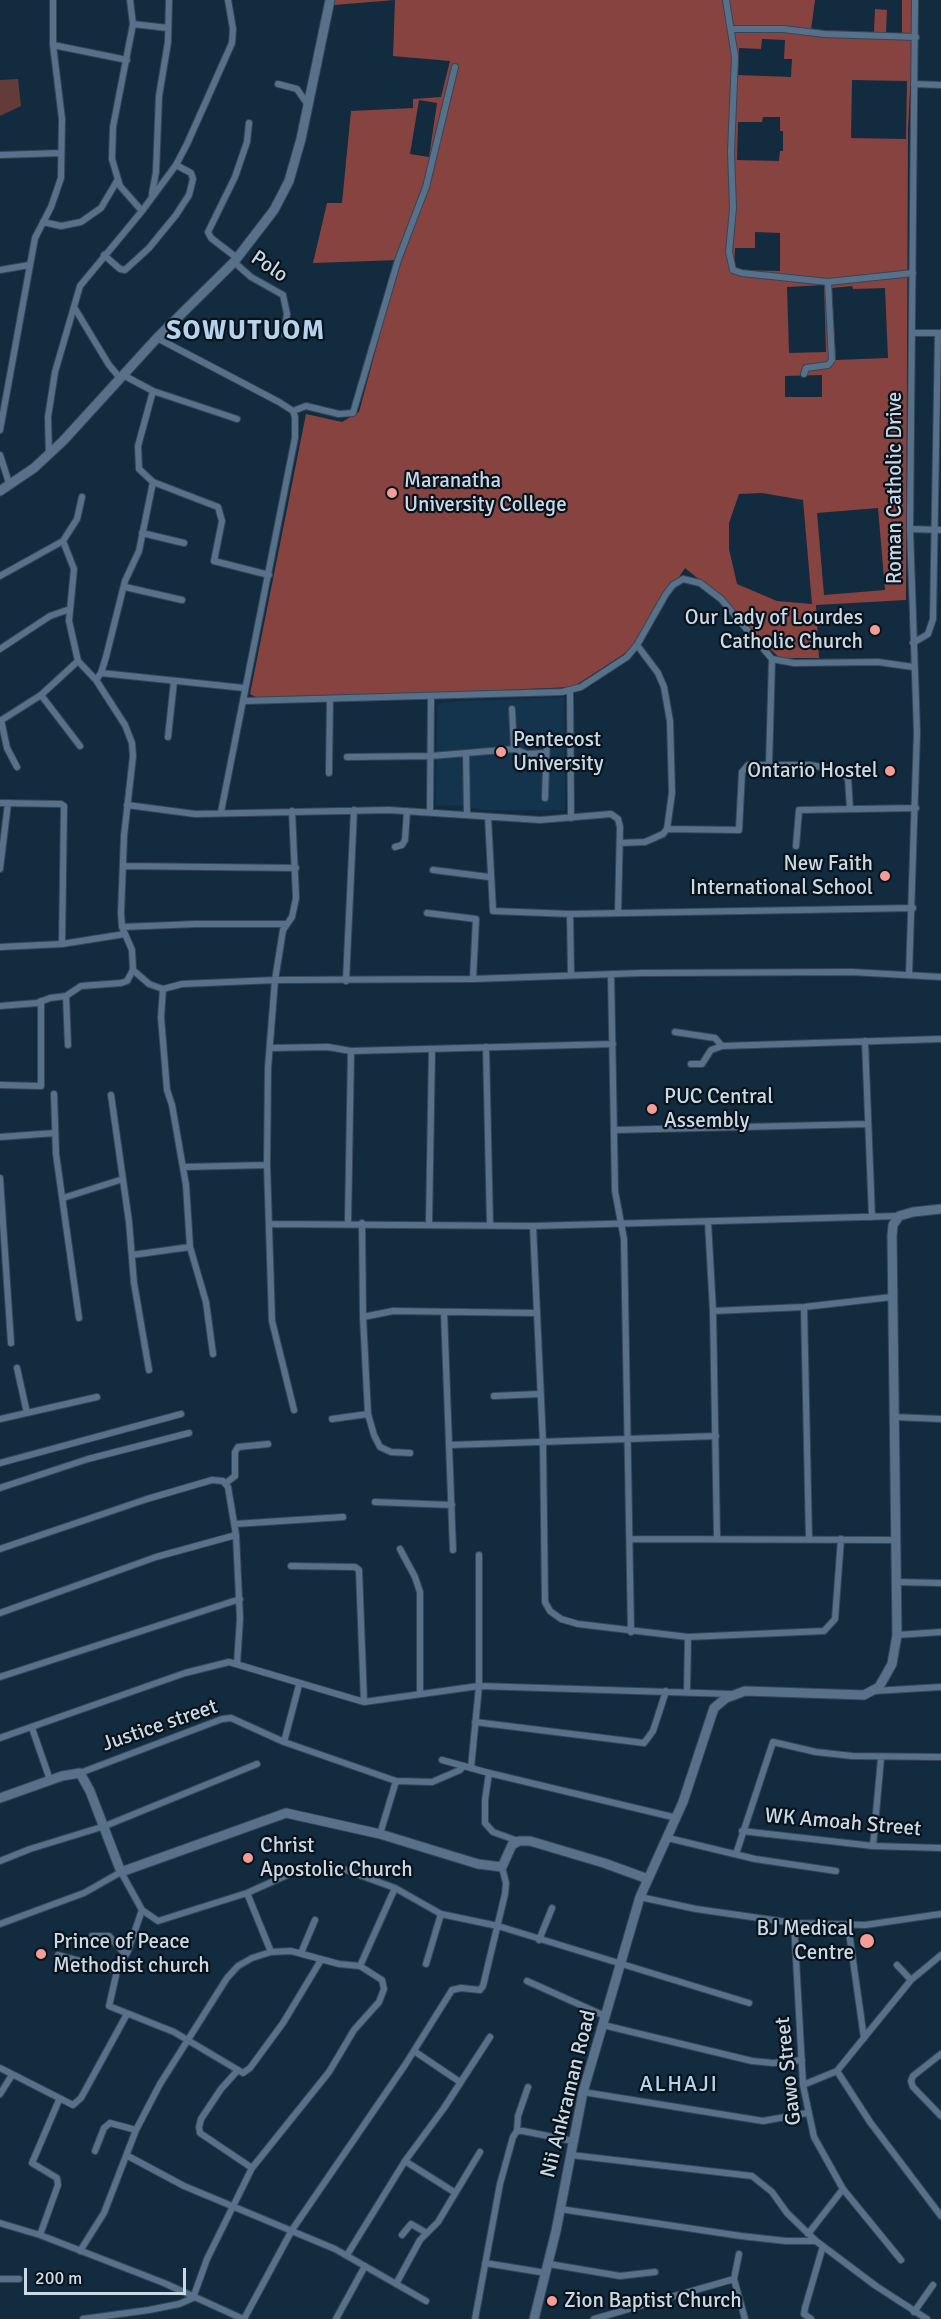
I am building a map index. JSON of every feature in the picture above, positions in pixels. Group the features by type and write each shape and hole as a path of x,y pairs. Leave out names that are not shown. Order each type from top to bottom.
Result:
{"street":[{"path":"0,430 35,238 57,192 61,178 60,92 53,45 53,0"},
{"path":"130,0 133,24 113,127 112,159 117,181 126,195 142,211"},
{"path":"151,198 156,172 159,96 168,28 169,0"},
{"path":"49,455 47,428 52,387 80,286 142,211 176,165 232,43 233,29 228,0"},
{"path":"0,491 10,486 49,455 157,338 235,260 283,194 292,171 308,105 330,0"},
{"path":"726,0 735,57 730,266 742,273 828,282 913,273"},
{"name":"Roman Catholic Drive","path":"909,975 917,732 910,529 915,0"},
{"path":"133,24 168,28"},
{"path":"732,28 783,28 825,34 916,37"},
{"path":"53,45 127,60"},
{"path":"157,338 292,411 306,406 339,414 353,413 398,260 426,186 455,67"},
{"path":"278,84 297,90 308,105"},
{"path":"914,84 941,85"},
{"path":"235,260 211,238 208,232 235,177 247,142 249,123"},
{"path":"0,155 61,153"},
{"path":"104,255 117,267 125,270 171,222 189,195 193,183 191,173 176,165"},
{"path":"43,222 61,226 81,222 100,208 117,181"},
{"name":"Polo","path":"235,260 258,282 283,295 287,314 284,334"},
{"path":"0,270 29,265"},
{"path":"804,374 806,368 828,365 832,360 828,282"},
{"path":"74,307 109,365 121,377 153,391 237,419"},
{"path":"912,333 940,333 937,530 931,630 924,638 913,643"},
{"path":"153,391 137,455 139,469 153,482 218,507 222,521 214,561 269,575"},
{"path":"221,812 295,438 292,411"},
{"path":"0,455 10,486"},
{"path":"96,680 101,674 124,587 139,551 153,482"},
{"path":"0,576 63,541 77,519 82,497"},
{"path":"910,529 937,530"},
{"path":"142,533 184,543"},
{"path":"0,1006 66,996 81,986 127,981 133,970 132,950 123,931 123,866 133,756 132,743 125,725 96,680 78,661 69,630 74,569 63,541"},
{"path":"243,701 570,690 587,684 612,668 637,645 673,585 688,579 700,583 721,599 772,659 794,663 878,662 913,667"},
{"path":"124,587 182,600"},
{"path":"0,649 44,620 70,609"},
{"path":"637,645 658,673 668,705 673,780 667,829"},
{"path":"769,765 772,659"},
{"path":"17,767 7,748 1,720 41,695 78,661"},
{"path":"101,674 244,688"},
{"path":"168,737 174,681"},
{"path":"570,690 571,818"},
{"path":"41,695 80,746"},
{"path":"430,812 431,696"},
{"path":"329,773 330,699"},
{"path":"512,709 514,749"},
{"path":"544,798 547,737"},
{"path":"347,757 431,756 514,749 527,754 545,753"},
{"path":"466,753 467,815"},
{"path":"620,843 653,840 667,829 740,830 742,772 748,765 821,766 841,771 848,778 850,809"},
{"path":"0,869 4,803 61,804 64,806 62,945"},
{"path":"127,805 186,813 407,811 540,820 615,816 619,822 620,843 618,913"},
{"path":"796,846 799,810 916,808"},
{"path":"346,981 354,810"},
{"path":"292,811 296,898 292,917 286,924 280,943 275,980 270,1048 267,1165 272,1321 294,1410"},
{"path":"395,847 402,845 405,840 407,811"},
{"path":"488,817 489,877 493,911 570,914 913,908"},
{"path":"123,866 296,868"},
{"path":"433,870 489,877"},
{"path":"427,913 476,918 473,979"},
{"path":"570,914 571,975"},
{"path":"0,946 62,945 123,931 196,924 286,924"},
{"path":"133,970 149,984 163,989 182,984 275,980 473,979 611,974 811,972 941,977"},
{"path":"611,974 615,1191 622,1224 631,1632"},
{"path":"163,989 163,1056 167,1090 183,1167 190,1247 206,1302 213,1354"},
{"path":"66,996 68,1045"},
{"path":"0,1084 41,1086 41,1001"},
{"path":"675,1032 716,1038 722,1046"},
{"path":"691,1064 702,1064 711,1050 722,1046 941,1039"},
{"path":"865,1041 872,1217"},
{"path":"270,1048 328,1047 351,1051 613,1044"},
{"path":"486,1047 490,1225"},
{"path":"429,1223 432,1049"},
{"path":"348,1222 351,1051"},
{"path":"54,1094 55,1133 79,1318"},
{"path":"111,1095 134,1283 149,1370"},
{"path":"615,1130 867,1124"},
{"path":"0,1137 55,1133"},
{"path":"183,1167 267,1165"},
{"path":"0,1178 11,1342"},
{"path":"63,1198 123,1179"},
{"path":"269,1224 348,1222 533,1226 899,1216 941,1209"},
{"path":"874,1691 888,1674 895,1655 897,1635 892,1236 893,1225 899,1216"},
{"path":"708,1222 713,1311 717,1538"},
{"path":"362,1223 363,1317 368,1414 380,1447 391,1452 411,1453"},
{"path":"533,1226 543,1443 545,1602 550,1611 561,1619 578,1624 688,1637 824,1631 832,1626 835,1619 841,1539"},
{"path":"132,1255 190,1247"},
{"path":"713,1311 804,1307 892,1296"},
{"path":"804,1307 809,1539"},
{"path":"363,1317 393,1311 536,1312"},
{"path":"444,1312 453,1550"},
{"path":"17,1368 27,1413"},
{"path":"494,1396 540,1394"},
{"path":"0,1419 97,1397"},
{"path":"0,1463 181,1414"},
{"path":"332,1419 368,1414"},
{"path":"894,1418 941,1419"},
{"path":"0,1488 88,1460 189,1433"},
{"path":"450,1445 716,1436"},
{"path":"226,1483 235,1476 234,1452 238,1448 268,1444"},
{"path":"0,1549 201,1483 216,1480 226,1483"},
{"path":"226,1483 235,1524 240,1599 237,1664"},
{"path":"375,1502 452,1505"},
{"path":"235,1524 343,1516"},
{"path":"0,1612 156,1557 236,1535"},
{"path":"630,1539 895,1540"},
{"path":"400,1549 420,1592 422,1612 420,1694"},
{"path":"471,1768 479,1686 478,1555"},
{"path":"291,1566 355,1567 359,1570 364,1702"},
{"path":"896,1582 941,1583"},
{"path":"0,1677 240,1599"},
{"path":"897,1635 941,1632"},
{"path":"687,1692 688,1637"},
{"path":"0,1738 185,1673 220,1663 237,1664 299,1685 364,1702 479,1686 735,1694 750,1691 852,1695 874,1691 941,1688"},
{"path":"284,1742 299,1685"},
{"path":"475,1722 644,1743 653,1731 666,1692"},
{"name":"Nii Ankraman Road","path":"534,2319 548,2268 583,2092 640,1897 677,1818 714,1708 735,1694"},
{"name":"Justice street","path":"80,1773 222,1719 239,1720 284,1742 396,1781 432,1782 464,1766"},
{"path":"32,1728 50,1780"},
{"path":"736,1854 773,1742 816,1752 881,1758 941,1757"},
{"path":"873,1846 881,1758"},
{"path":"442,1761 677,1818"},
{"path":"0,1861 30,1849 105,1826 257,1764"},
{"path":"0,1798 50,1780 80,1773 105,1826 121,1872 142,1910 158,1921 247,1893 294,1872 330,1867 395,1888 441,1914 498,1926 749,2003"},
{"path":"489,1773 484,1800 485,1823 493,1832 519,1841 530,1841 561,1850 648,1879"},
{"path":"380,1834 396,1781"},
{"path":"0,1924 84,1893 121,1872 286,1813 380,1834 478,1864 501,1867"},
{"name":"WK Amoah Street","path":"742,1831 873,1846 941,1848"},
{"path":"668,1838 774,1863 836,1871"},
{"path":"0,2223 40,2235 164,2283 244,2319 292,2230 452,1990 461,1988 480,1990 483,1986 506,1883 501,1867 507,1851 519,1841"},
{"path":"360,1966 395,1888"},
{"path":"247,1893 272,1952"},
{"path":"640,1897 696,1910 794,1923 848,1925 941,1914"},
{"path":"539,1940 552,1908"},
{"path":"142,1910 117,1971 108,2006 188,2039 243,2073 250,2068 283,2024 321,1960"},
{"path":"426,1964 441,1914"},
{"path":"301,1953 315,1920"},
{"name":"Gawo Street","path":"794,1923 803,2085 807,2113 814,2137 843,2189 901,2259"},
{"path":"848,1925 864,2038"},
{"path":"92,1936 109,1936 125,1954"},
{"path":"80,2251 104,2213 128,2156 136,2130 188,2039 227,1978 238,1966 252,1958 272,1952 301,1953 321,1960 360,1966 382,1980 384,1989 379,2002 354,2030 329,2072 252,2168 232,2207 193,2298 179,2304 149,2310 83,2319"},
{"path":"58,1955 117,1971"},
{"path":"803,2085 837,2072 911,1980 941,1955"},
{"path":"897,1965 911,1980"},
{"path":"526,1982 604,2021 752,2061 773,2063 802,2060"},
{"path":"0,2068 59,2100 73,2105 77,2103 127,2014"},
{"path":"347,2255 405,2161 444,2109 490,2037"},
{"path":"414,2050 460,2082"},
{"path":"941,2054 913,2076 911,2081 913,2087 941,2116"},
{"path":"238,2070 221,2089 201,2119 199,2127 200,2133 252,2168"},
{"path":"837,2072 870,2122 941,2216"},
{"path":"0,2094 12,2075"},
{"path":"475,2319 500,2184 528,2087"},
{"path":"583,2092 763,2121 807,2113"},
{"path":"40,2235 58,2185 57,2178 32,2163 59,2100"},
{"path":"95,2151 104,2128 110,2123 136,2130"},
{"path":"517,2131 573,2141"},
{"path":"396,2284 425,2232 435,2225 480,2152"},
{"path":"571,2155 752,2176 772,2192 787,2213 816,2241 927,2319"},
{"path":"128,2156 184,2186 347,2255 426,2301"},
{"path":"405,2161 454,2192"},
{"path":"808,2234 843,2189"},
{"path":"560,2209 741,2236 786,2241 816,2241"},
{"path":"402,2235 411,2224 425,2232"},
{"path":"812,2319 804,2314 824,2246"},
{"path":"739,2254 734,2279 745,2319"},
{"path":"485,2263 614,2275 655,2272"},
{"path":"336,2319 365,2266"},
{"path":"0,2279 19,2279"},
{"path":"594,2319 734,2279"},
{"path":"914,2312 933,2285"}],"shaded area":[{"path":"335,0 395,0 334,5"},
{"path":"395,0 815,0 811,30 874,32 875,9 887,10 886,33 902,34 902,0 912,0 913,32 908,129 906,600 816,605 819,658 780,658 747,628 724,600 685,568 630,650 573,687 262,700 250,694 306,414 342,422 359,412 400,260 313,263 327,203 342,203 351,111 413,108 413,99 441,97 450,61 393,56","holes":["762,39 785,40 784,59 792,59 791,77 738,75 739,48 761,49","852,80 907,81 906,139 851,138","419,100 437,103 429,157 410,154","763,117 780,117 783,151 780,151 779,161 737,160 738,122 762,122","755,232 780,233 780,271 734,270 735,248 755,248","824,285 826,352 789,353 787,287","852,286 853,289 885,288 888,358 836,360 832,288","822,375 822,397 785,397 785,376","762,493 803,500 812,604 777,601 737,584 729,549 729,523 739,494","878,508 885,590 824,595 817,513"]},
{"path":"18,79 21,106 0,116 0,80"},
{"name":"Pentecost University","path":"564,697 565,810 482,810 467,806 436,805 437,706 443,702"}],"place":[{"name":"Maranatha University College","path":"392,493"},
{"name":"Our Lady of Lourdes Catholic Church","path":"875,630"},
{"name":"Pentecost University","path":"501,752"},
{"name":"Ontario Hostel","path":"890,771"},
{"name":"New Faith International School","path":"885,876"},
{"name":"PUC Central Assembly","path":"652,1109"},
{"name":"Christ Apostolic Church","path":"248,1858"},
{"name":"BJ Medical Centre","path":"867,1941"},
{"name":"Prince of Peace Methodist church","path":"41,1954"},
{"name":"Zion Baptist Church","path":"552,2301"}],"district":[{"name":"SOWUTUOM","path":"246,332"},
{"name":"ALHAJI","path":"679,2085"}]}
